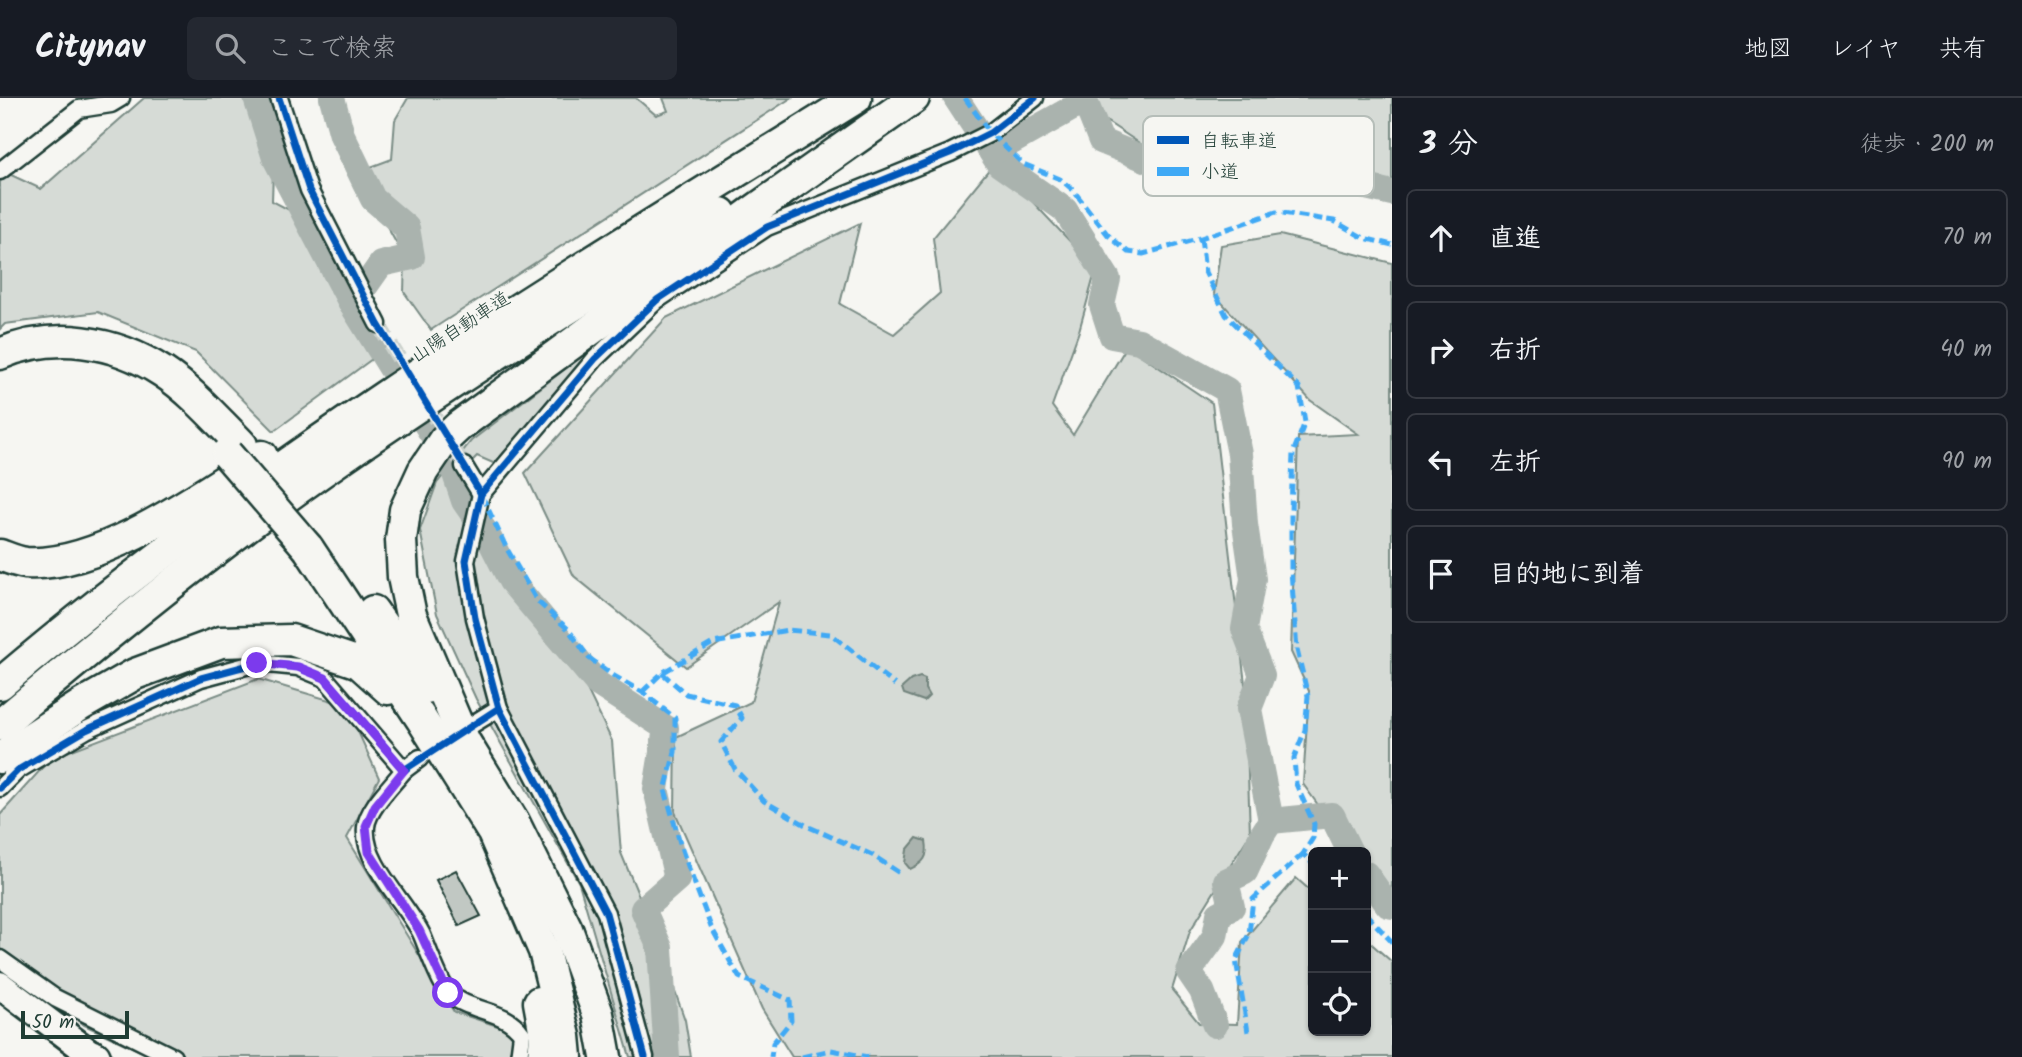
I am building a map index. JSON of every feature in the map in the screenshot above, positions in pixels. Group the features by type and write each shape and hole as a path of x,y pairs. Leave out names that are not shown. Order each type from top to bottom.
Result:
{"highway":[{"name":"山陽自動車道","path":"0,684 281,466 576,272 856,98"},
{"path":"0,725 155,598 309,482 472,370 905,98"},
{"path":"606,1057 597,1014 566,929 411,615 403,577 401,540 405,510 424,471 444,440 522,379 914,98"},
{"path":"0,555 24,563 66,561 112,545 193,501 365,388 576,272"},
{"path":"0,354 21,345 44,341 80,341 116,349 164,372 205,408 234,449 314,542 469,733"},
{"path":"0,370 41,357 73,356 130,371 234,449"},
{"path":"314,542 493,833 544,951 565,1036 567,1057"},
{"path":"0,758 81,705 135,674 221,642 291,640 359,663 422,720"},
{"path":"520,895 545,1035 543,1057"},
{"path":"566,929 579,1017 581,1057"}],"main road":[{"path":"0,985 87,1057"},
{"path":"0,1007 87,1057"}],"street":[{"path":"0,171 79,109 111,104 121,98"},
{"path":"279,98 309,190 378,324"},
{"path":"645,1057 606,912 499,708 475,618 466,561 481,494 595,359 657,300 766,227 990,134 1035,98"},
{"path":"464,466 481,494"},
{"path":"0,788 18,770 86,730 201,678 257,663 298,667 325,678 404,770"},
{"path":"469,733 499,708"},
{"path":"420,758 404,770 375,806 366,826 369,852 419,930 448,993 465,1003 514,1022 522,1034 519,1057"},
{"path":"0,959 55,998 173,1057"}],"shaded area":[{"path":"144,98 248,98 273,171 272,201 297,214 372,359 274,431 196,352 98,312 5,324 0,329 0,182 7,173 41,189"},
{"path":"408,98 636,98 656,115 668,111 663,98 791,98 431,330 404,292 405,259 357,172 392,159 395,120"},
{"path":"1071,98 1392,98 1392,190 1374,187 1374,116 1143,116 1143,145"},
{"path":"995,162 1096,269 1079,331 1052,406 1073,435 1127,346 1212,403 1245,684 1250,834 1190,931 1172,990 1199,1023 1237,1024 1242,942 1296,878 1308,889 1308,1036 1371,1036 1371,943 1392,962 1392,1057 792,1057 762,1009 675,812 676,737 751,702 779,602 686,667 574,576 525,473 666,318 860,223 840,304 894,334 940,293 933,238"},
{"path":"1280,235 1392,263 1392,894 1371,875 1371,847 1348,847 1303,784 1309,691 1291,652 1298,437 1358,434 1310,400 1214,294 1221,245"},
{"path":"607,337 500,466 477,456 449,485 478,543 499,537 562,637 612,741 621,853 655,935 685,1020 691,1057 630,1057 579,883 476,699 437,614 420,530 437,483 471,441"},
{"path":"920,677 925,679 925,689 929,696 924,701 904,694 902,688 911,680"},
{"path":"258,679 346,705 379,778 347,838 454,1012 513,1031 515,1057 153,1057 84,1025 0,950 0,815 51,758"},
{"path":"917,838 926,841 927,851 922,862 910,869 905,863 907,850"}],"building":[{"path":"456,870 481,916 459,926 436,880"}],"waterway":[{"path":"256,98 275,158 352,305 453,468 464,501 487,534 511,581 598,684 666,728 656,789 677,879 643,909 660,948 667,1057"},
{"path":"332,98 342,135 373,199 407,228 412,257 381,264 352,305"},
{"path":"956,98 999,164 1065,210 1108,279 1102,305 1112,336 1139,341 1227,390 1240,454 1245,524 1253,579 1244,629 1262,675 1249,709 1271,821 1332,815 1348,847"},
{"path":"992,153 1085,101 1101,141 1143,158"},
{"path":"1374,189 1392,193"},
{"path":"1215,1025 1202,991 1189,972 1215,936 1219,914 1232,907 1226,881 1245,872 1271,821"},
{"path":"1371,881 1388,905 1392,906"}],"tunnel":[{"path":"378,324 464,466"}],"marked path":[{"path":"965,98 990,133 1023,164 1060,179 1073,190 1108,235 1128,252 1143,254 1201,238 1276,212 1334,221 1364,238 1392,245"},
{"path":"1201,238 1205,272 1226,315 1299,387 1305,422 1293,453 1291,571 1297,650 1308,696 1305,730 1294,758 1296,784 1314,824 1313,838 1303,854 1308,859"},
{"path":"482,496 507,549 537,601 568,629 589,658 642,692 675,718 675,752 665,790 682,850 711,927 739,977 790,1000 791,1021 773,1043 771,1057"},
{"path":"642,692 662,673 713,643 788,630 831,634 895,685"},
{"path":"662,673 686,694 735,705 742,718 721,742 735,769 764,801 809,827 872,855 901,874"},
{"path":"1248,1032 1236,960 1249,934 1253,899 1303,854"},
{"path":"1371,919 1392,942"},
{"path":"802,1057 831,1050 868,1057"}],"cycle path":[{"path":"279,98 309,190 378,324 481,494 595,359 657,300 767,227 950,153 990,133 1035,98"},
{"path":"481,494 466,561 475,618 499,708 606,913 645,1057"},
{"path":"0,788 18,770 86,730 201,678 257,663 298,667 325,678 404,770 499,708"}],"route":[{"path":"257,663 298,667 325,678 404,770 375,806 366,826 369,852 419,930 448,993"}]}
